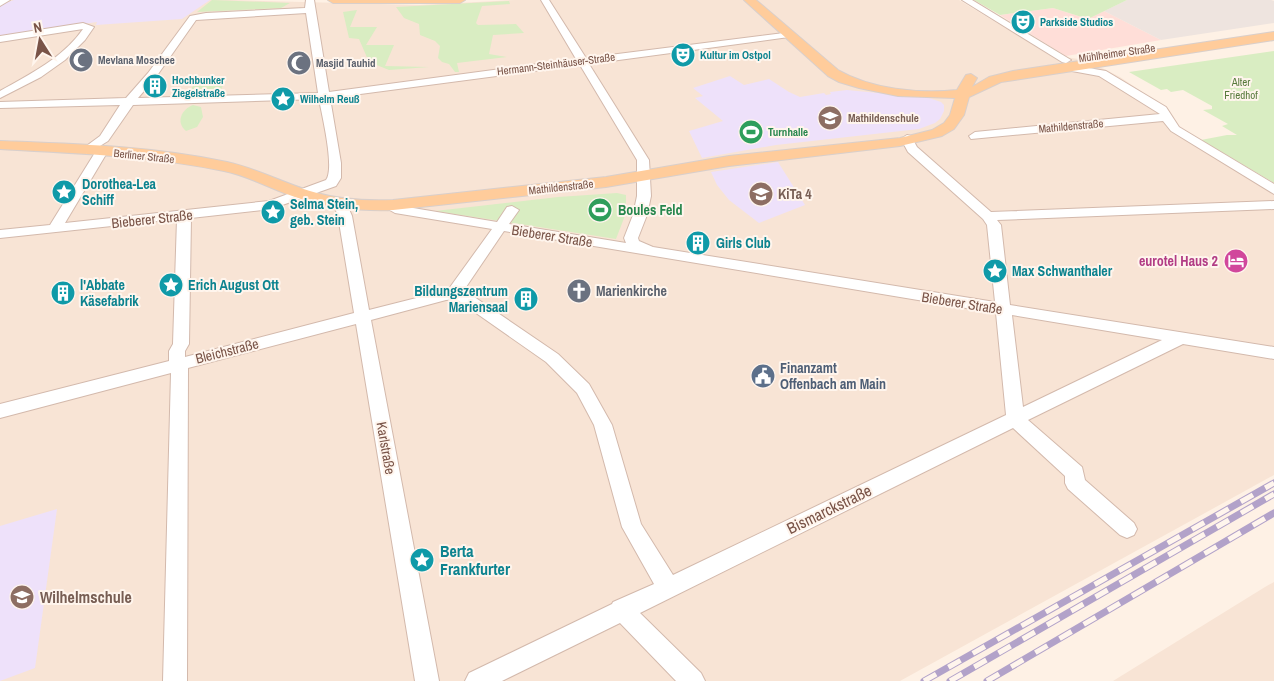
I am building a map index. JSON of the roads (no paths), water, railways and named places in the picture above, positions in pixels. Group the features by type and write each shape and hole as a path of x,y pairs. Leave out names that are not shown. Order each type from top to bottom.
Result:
{"main road":[{"path":"333,0 460,0"},
{"path":"749,0 839,77 858,85 931,94 965,84"},
{"name":"Mühlheimer Straße","path":"965,84 976,90 1000,78 1065,64 1274,29"},
{"name":"Mühlheimer Straße","path":"1065,64 1120,60 1274,36"},
{"path":"876,88 965,84"},
{"name":"Mathildenstraße","path":"394,207 643,177 729,160 884,144 937,133 949,126 958,115 965,84"},
{"name":"Berliner Straße","path":"0,145 160,156 242,171 284,187"},
{"name":"Bieberer Straße","path":"284,187 342,209 370,206 394,207"}],"street":[{"path":"0,2 6,0"},
{"path":"545,0 643,160 643,177"},
{"path":"966,0 1065,64 1111,77"},
{"path":"54,228 94,151 129,100 152,75 190,21 200,16 310,5 335,163 335,175 333,181 326,186 302,194"},
{"path":"0,39 89,26 74,47 41,72 0,95"},
{"name":"Hermann-Steinhäuser-Straße","path":"51,103 323,96 789,34"},
{"path":"1120,60 1104,66 1103,69 1111,77 1166,112 1168,123 1175,129 1274,190"},
{"path":"0,105 51,103"},
{"name":"Mathildenstraße","path":"975,136 1167,117"},
{"path":"907,139 912,149 988,216 994,225 1005,310 1015,419 1074,473 1075,483 1127,529"},
{"name":"Bieberer Straße","path":"643,177 644,192 642,206 631,241 633,244 650,251"},
{"name":"Bieberer Straße","path":"0,234 271,205 302,194"},
{"path":"988,216 1274,205"},
{"name":"Bieberer Straße","path":"394,207 500,228 1274,353"},
{"name":"Karlstraße","path":"342,209 363,316 427,681"},
{"path":"512,210 462,296 552,358 583,390 603,425 622,499 632,527 668,587"},
{"path":"175,681 180,363 177,360 177,352 182,344 184,215"},
{"name":"Bleichstraße","path":"0,411 363,316 462,296"},
{"name":"Bismarckstraße","path":"477,681 1181,338"},
{"path":"622,610 693,681"}],"railway":[{"path":"924,681 1274,483"},
{"path":"950,681 1274,494"},
{"path":"987,681 1274,513"}],"place":[{"name":"Parkside Studios","path":"1023,22"},
{"name":"Kultur im Ostpol","path":"683,55"},
{"name":"Mevlana Moschee","path":"81,60"},
{"name":"Masjid Tauhid","path":"299,63"},
{"name":"Hochbunker Ziegelstraße","path":"155,86"},
{"name":"Wilhelm Reuß","path":"283,99"},
{"name":"Mathildenschule","path":"830,118"},
{"name":"Turnhalle","path":"751,132"},
{"name":"Dorothea-Lea Schiff","path":"64,192"},
{"name":"KiTa 4","path":"761,194"},
{"name":"Boules Feld","path":"600,210"},
{"name":"Selma Stein, geb. Stein","path":"273,212"},
{"name":"Girls Club","path":"698,243"},
{"name":"eurotel Haus 2","path":"1236,261"},
{"name":"Max Schwanthaler","path":"995,271"},
{"name":"Erich August Ott","path":"171,285"},
{"name":"Marienkirche","path":"579,291"},
{"name":"l'Abbate Käsefabrik","path":"63,293"},
{"name":"Bildungszentrum Mariensaal","path":"526,299"},
{"name":"Finanzamt Offenbach am Main","path":"763,376"},
{"name":"Berta Frankfurter","path":"422,560"},
{"name":"Wilhelmschule","path":"22,597"}],"park label":[{"name":"Alter Friedhof","path":"1241,88"}]}
